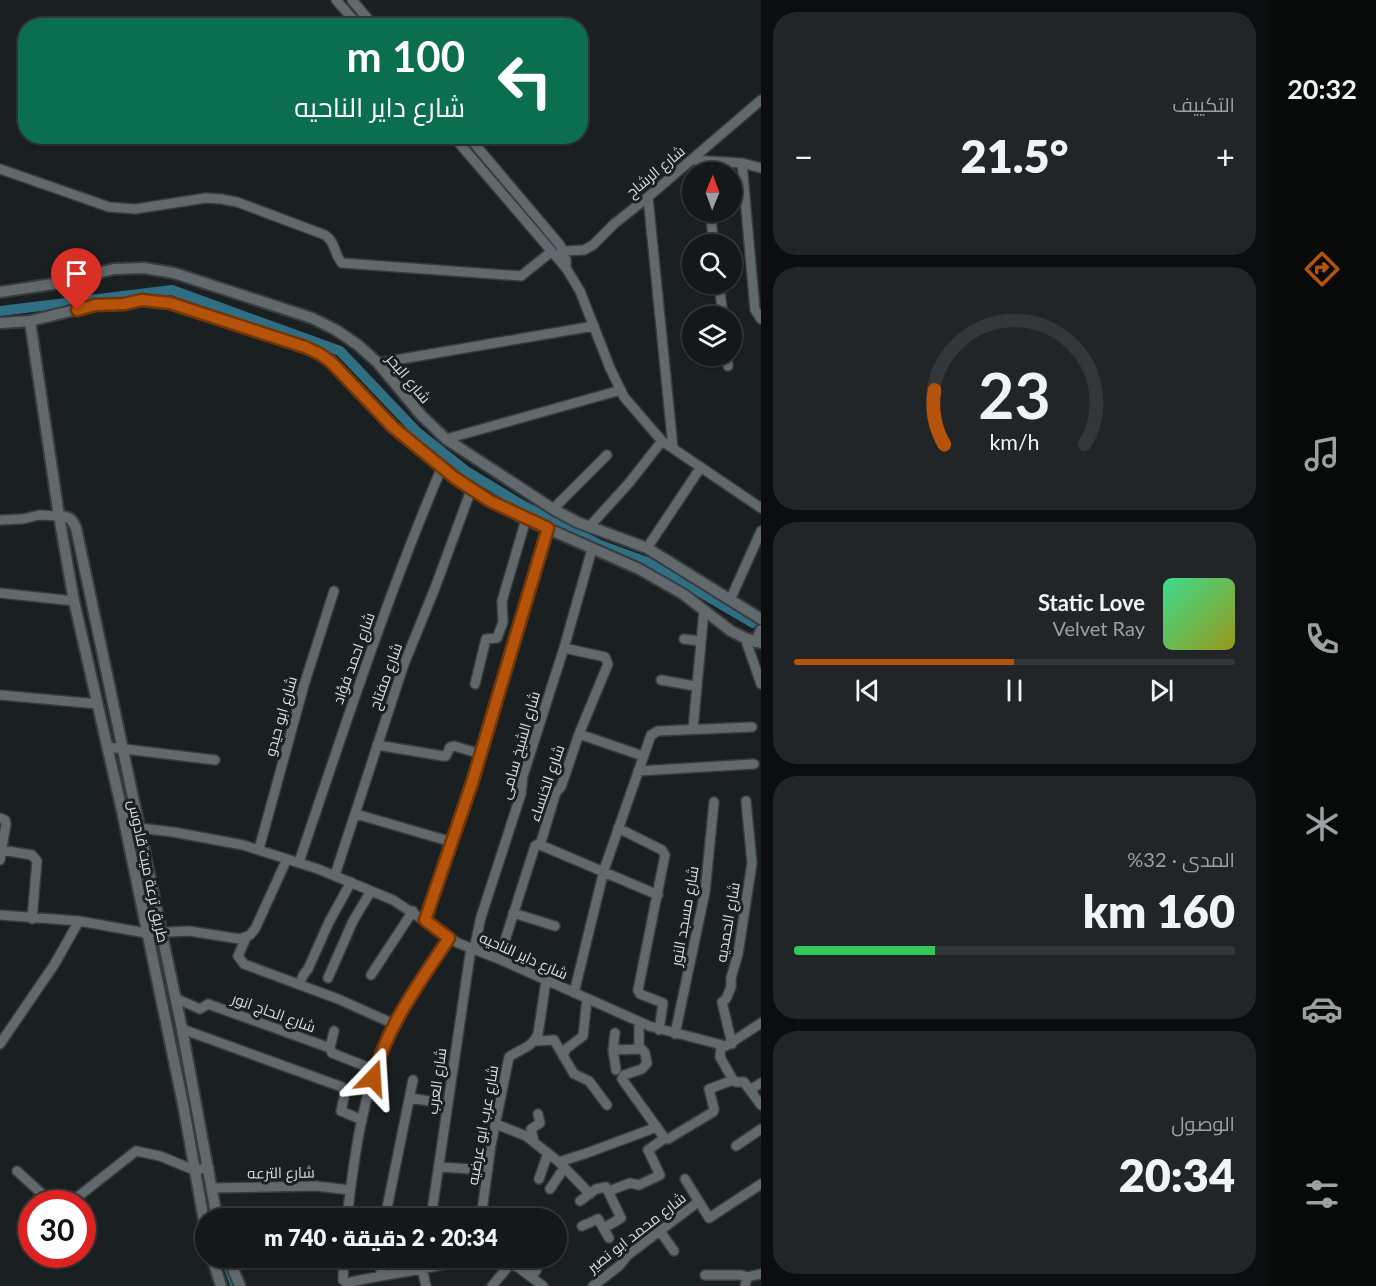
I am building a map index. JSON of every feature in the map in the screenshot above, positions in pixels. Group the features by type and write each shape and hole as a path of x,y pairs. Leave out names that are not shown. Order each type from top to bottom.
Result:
{"street":[{"path":"336,0 352,18"},
{"path":"352,0 367,18"},
{"name":"شارع الرشاح","path":"564,251 584,250 593,245 614,224 761,100"},
{"path":"460,144 566,268 580,291 624,397 662,441 761,508"},
{"path":"475,144 564,251 566,268"},
{"path":"692,160 717,162"},
{"path":"761,168 742,164 757,280 755,310 761,319"},
{"path":"0,169 94,202 122,209 170,205 206,198 237,202 325,235 330,238 336,249 337,258 342,263 521,276 551,252"},
{"path":"648,197 673,448"},
{"name":"شارع البحر","path":"0,292 53,284 114,269 144,268 174,273 312,318 336,330 378,363 421,415 446,439 553,509 589,527 647,548 670,574 683,594 730,630 759,642"},
{"name":"شارع البحر","path":"0,323 30,321 95,305 154,300 170,303 305,347 331,362 393,427 471,490 526,519 592,549 670,574 730,600 761,619"},
{"name":"طريق ترعة ميت قادوس","path":"30,321 58,516 74,601 122,811 183,1104 201,1169 212,1188 215,1208"},
{"path":"378,363 594,326"},
{"path":"446,439 621,390"},
{"path":"589,527 629,483 662,441"},
{"path":"553,509 607,455"},
{"name":"شارع احمد فؤاد","path":"299,862 410,542 442,467"},
{"path":"647,548 700,467"},
{"name":"شارع مفتاح","path":"335,875 404,664 471,490"},
{"path":"0,520 23,519 39,515 58,516"},
{"name":"طريق ترعة ميت قادوس","path":"58,516 73,520 76,528 162,931 182,1029 204,1208"},
{"path":"475,684 486,639 497,638 502,625 502,601 526,519"},
{"path":"425,920 481,754 548,528"},
{"path":"730,600 761,531"},
{"name":"شارع الشيخ سامى","path":"473,949 481,917 522,795 523,776 564,648 592,549"},
{"name":"شارع ابو حيدو","path":"259,849 304,685 334,591"},
{"path":"0,593 74,601"},
{"path":"693,729 695,686 704,610"},
{"path":"759,642 761,630"},
{"path":"745,638 761,684"},
{"path":"684,639 700,641"},
{"name":"شارع الخنساء","path":"499,959 535,846 541,842 556,792 561,787 608,661 605,657 564,648"},
{"path":"661,680 695,686"},
{"path":"0,695 98,704"},
{"path":"574,993 604,870 649,739 654,733 693,729 752,728"},
{"path":"579,734 643,756"},
{"path":"377,744 443,756 448,754 452,746 481,754"},
{"path":"108,747 215,760"},
{"path":"638,771 754,764"},
{"name":"شارع الحمديه","path":"732,1044 722,1002 726,999 731,987 752,863 746,801"},
{"name":"شارع مسجد النور","path":"675,1034 705,892 714,802"},
{"path":"122,811 136,809"},
{"path":"356,814 452,842"},
{"path":"0,818 5,820 6,824 0,860"},
{"name":"شارع داير الناحيه","path":"140,828 191,835 259,849 335,875 413,911 449,938 659,1030 699,1038 721,1046 732,1044 761,1023"},
{"path":"618,828 664,853 666,858 638,992 663,1003 659,1030"},
{"path":"538,844 604,870 658,895"},
{"path":"2,850 32,855 37,861 32,919"},
{"path":"287,858 255,929 246,938 238,956 241,962 394,1024"},
{"path":"299,984 351,882"},
{"path":"328,978 353,921 371,891"},
{"path":"371,975 413,911"},
{"path":"513,913 555,926"},
{"path":"0,915 79,921 146,933 189,931 225,938 246,938"},
{"path":"0,1044 26,1008 79,921"},
{"path":"348,1208 362,1120 375,1070 394,1024 449,938"},
{"name":"شارع العرب","path":"433,1208 473,949"},
{"path":"546,981 535,1041 554,1040 574,1074 589,1081 607,1105"},
{"name":"شارع الحاج انور","path":"176,998 200,1009 208,1004 330,1048 334,1055 375,1070"},
{"path":"563,1056 566,1049 583,1036 587,999"},
{"path":"639,1022 640,1049"},
{"path":"182,1029 342,1087 345,1091 341,1111 362,1120"},
{"name":"شارع الحاج انور","path":"330,1048 334,1031"},
{"path":"615,1033 613,1050 616,1070"},
{"name":"شارع عرب ابو عرضيه","path":"482,1208 490,1145 509,1057 535,1041"},
{"path":"721,1046 720,1057 733,1080"},
{"path":"613,1050 640,1049 645,1053 646,1066 624,1075 622,1079 663,1138 668,1140 713,1112 709,1089 733,1080 743,1081 761,1106"},
{"path":"387,1208 413,1080"},
{"path":"750,1090 761,1083"},
{"path":"410,1098 448,1104"},
{"path":"534,1142 531,1129 540,1123 538,1114"},
{"path":"496,1124 526,1136 548,1153 590,1194"},
{"path":"550,1189 561,1165 657,1127"},
{"path":"736,1146 761,1129"},
{"path":"609,1191 630,1183 639,1185 659,1177 648,1150 663,1138"},
{"path":"86,1190 136,1151 201,1169"},
{"path":"539,1179 548,1153"},
{"path":"439,1167 488,1170"},
{"path":"17,1171 38,1190"},
{"path":"685,1179 708,1217 760,1185"},
{"name":"شارع الترعه","path":"212,1188 316,1186 350,1190"},
{"path":"580,1201 603,1186 609,1191 621,1218 604,1228"},
{"name":"شارع محمد ابو نصير","path":"592,1286 619,1266 628,1255 698,1202"},
{"path":"582,1226 598,1219 609,1238"},
{"path":"660,1231 674,1251"},
{"path":"215,1268 220,1286"},
{"path":"233,1268 240,1286"},
{"path":"344,1268 343,1280 347,1283 381,1274 424,1268 426,1286"},
{"path":"381,1268 381,1274"},
{"path":"492,1286 507,1268"},
{"path":"519,1268 543,1286"},
{"path":"531,1275 538,1268"},
{"path":"705,1275 741,1275 746,1282 761,1274"}],"waterway":[{"path":"0,311 172,290 340,351 417,432 466,471 522,505 600,545 652,564 753,623"},
{"path":"203,1169 208,1208"},
{"path":"225,1268 232,1286"}],"route":[{"path":"77,310 95,305 154,300 170,303 305,347 331,362 393,427 471,490 548,528 472,783 425,920 449,938 403,1008 387,1038 373,1078"}]}
